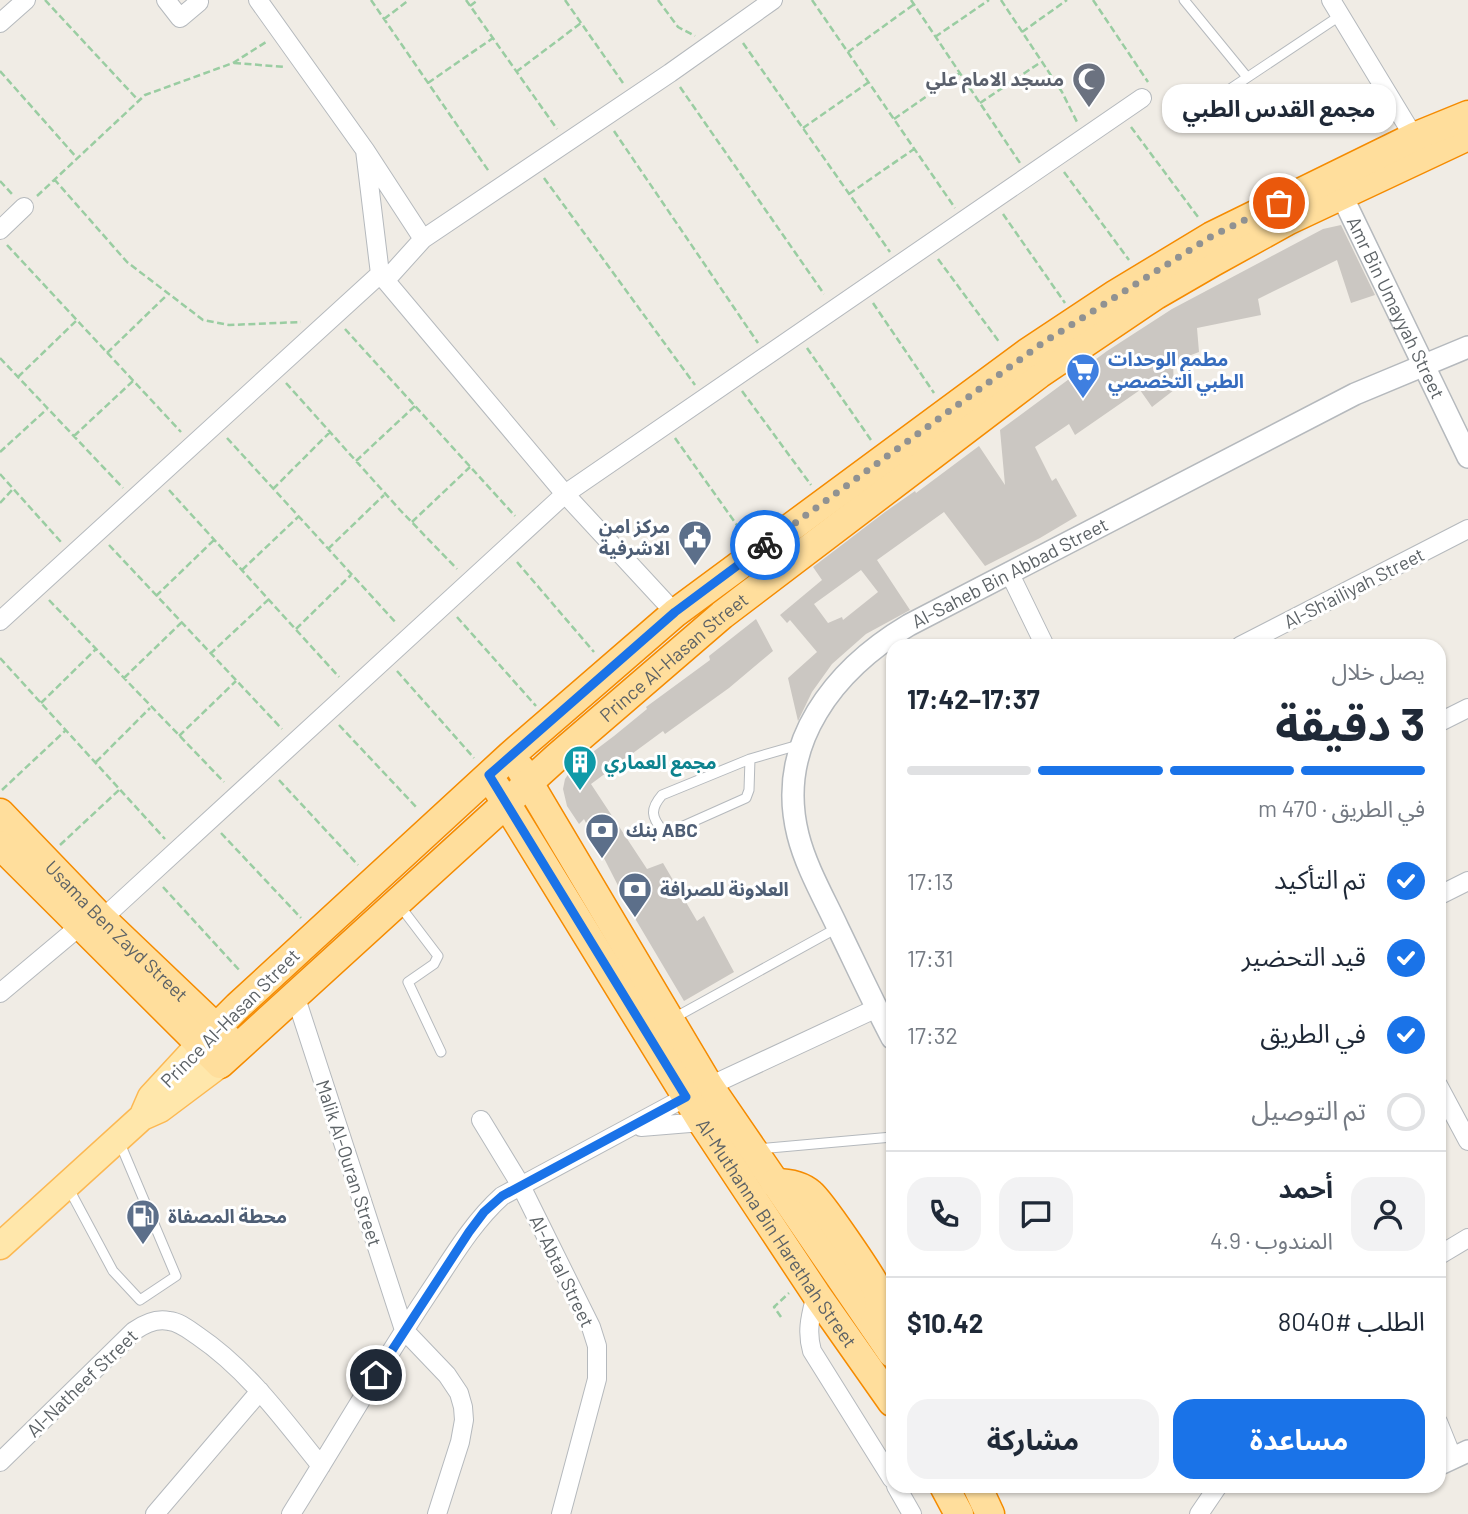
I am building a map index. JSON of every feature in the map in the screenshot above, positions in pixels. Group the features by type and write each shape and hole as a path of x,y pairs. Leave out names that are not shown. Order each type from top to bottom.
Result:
{"highway":[{"name":"Prince Al-Hasan Street","path":"207,1036 511,755 675,612 1014,362 1212,236 1414,137 1468,115"},
{"name":"Prince Al-Hasan Street","path":"229,1056 556,757 722,615 1039,374 1156,295 1213,262 1289,220 1468,135"},
{"path":"703,591 722,615"},
{"name":"Al-Muthanna Bin Harethah Street","path":"511,755 670,1020 697,1091 702,1122 816,1294 886,1393"},
{"path":"550,818 546,797 556,757"},
{"name":"Al-Muthanna Bin Harethah Street","path":"489,775 526,836 697,1091 752,1149 886,1344"},
{"name":"Usama Ben Zayd Street","path":"0,813 44,859 91,923 229,1056"},
{"path":"470,836 503,830 526,836"},
{"name":"Usama Ben Zayd Street","path":"0,845 192,1007 207,1036"},
{"path":"192,1007 209,1014 220,1014 247,997"},
{"path":"948,1493 959,1514"},
{"path":"980,1493 990,1514"}],"main road":[{"name":"Prince Al-Hasan Street","path":"142,1117 151,1097 207,1036"},
{"name":"Prince Al-Hasan Street","path":"142,1117 160,1109 229,1056"},
{"path":"0,1246 142,1117"}],"street":[{"path":"0,23 26,0"},
{"path":"166,0 180,18 199,2 197,0"},
{"path":"258,0 365,150 423,239"},
{"path":"0,621 331,318 383,277 423,239 670,73 773,0"},
{"path":"1331,0 1414,137"},
{"path":"3,986 91,923 151,874 565,494 1142,98"},
{"path":"365,150 383,277 565,494 675,612"},
{"name":"Amr Bin Umayyah Street","path":"1342,196 1468,457"},
{"path":"0,230 24,207"},
{"name":"Al-Saheb Bin Abbad Street","path":"888,639 1009,572 1355,394 1468,347"},
{"name":"Al-Sh'ailiyah Street","path":"1254,639 1468,529"},
{"path":"1009,572 1042,639"},
{"name":"Al-Saheb Bin Abbad Street","path":"886,640 849,668 827,696 803,744 793,780 792,799 796,827 812,872 886,1026"},
{"path":"1446,719 1468,708"},
{"path":"1446,892 1468,881"},
{"name":"Malik Al-Ouran Street","path":"295,995 404,1330"},
{"path":"291,1514 404,1330 484,1212 502,1196 697,1091 877,1008"},
{"path":"1446,1100 1468,1141"},
{"name":"Al-Abtal Street","path":"481,1119 520,1184 591,1326 597,1346 597,1379 561,1514"},
{"path":"624,1131 663,1124 702,1122"},
{"path":"1446,1251 1468,1238"},
{"path":"816,1294 808,1323 812,1351 886,1469"},
{"name":"Al-Natheef Street","path":"0,1462 134,1331 148,1322 169,1320 184,1326 218,1350 260,1391 321,1466"},
{"path":"404,1330 447,1375 459,1393 463,1407 464,1420 460,1442 436,1514"},
{"path":"155,1514 260,1391"},
{"path":"1446,1442 1453,1459"},
{"path":"900,1493 912,1514"},
{"path":"1199,1514 1213,1493"}],"lane":[{"path":"1184,0 1247,77"},
{"path":"1191,115 1341,15"},
{"path":"750,759 749,790 746,798 672,831 663,831 653,813 654,804 662,795 750,759 803,744"},
{"path":"397,902 438,956 435,964 408,982 441,1052"},
{"path":"670,1020 838,927"},
{"path":"752,1149 886,1138"},
{"path":"68,1186 113,1271 140,1300 176,1276 119,1139"}],"path":[{"path":"45,0 139,101"},
{"path":"371,0 499,188"},
{"path":"384,19 409,0"},
{"path":"467,0 566,143"},
{"path":"470,6 478,0"},
{"path":"565,0 633,97"},
{"path":"659,0 678,27 711,44"},
{"path":"812,0 963,220"},
{"path":"911,0 1028,176"},
{"path":"935,37 989,0"},
{"path":"1002,0 1086,136"},
{"path":"1022,32 1067,0"},
{"path":"1093,0 1153,89 1142,98"},
{"path":"848,52 914,4"},
{"path":"516,72 581,23"},
{"path":"733,29 899,264"},
{"path":"24,207 145,95 233,63 281,32"},
{"path":"428,83 493,38"},
{"path":"980,103 1042,61"},
{"path":"233,63 307,69"},
{"path":"0,71 77,158"},
{"path":"670,73 834,308"},
{"path":"894,119 960,73"},
{"path":"803,128 869,82"},
{"path":"1121,113 1212,236"},
{"path":"604,117 765,355"},
{"path":"849,194 914,149"},
{"path":"1054,158 1142,279"},
{"path":"534,164 704,397"},
{"path":"54,179 127,262 203,320 229,325 331,318 527,528"},
{"path":"993,200 1077,320"},
{"path":"0,237 192,445"},
{"path":"928,245 1014,362"},
{"path":"863,289 947,412"},
{"path":"107,353 167,295"},
{"path":"18,377 77,320"},
{"path":"797,334 883,458"},
{"path":"0,358 134,499"},
{"path":"275,370 385,494 469,582"},
{"path":"732,377 824,502"},
{"path":"74,436 133,381"},
{"path":"356,461 415,406"},
{"path":"0,452 48,408"},
{"path":"665,424 755,552"},
{"path":"215,425 409,637"},
{"path":"273,489 330,432"},
{"path":"412,522 471,467"},
{"path":"0,474 73,555"},
{"path":"158,477 351,690"},
{"path":"0,503 13,489"},
{"path":"328,548 385,494"},
{"path":"242,570 299,517"},
{"path":"97,533 294,743"},
{"path":"156,596 214,540"},
{"path":"505,548 609,670"},
{"path":"296,629 352,574"},
{"path":"37,587 236,796"},
{"path":"211,654 269,599"},
{"path":"445,604 550,721"},
{"path":"124,678 181,623"},
{"path":"41,702 96,649"},
{"path":"0,658 176,851"},
{"path":"386,658 489,775"},
{"path":"179,736 236,681"},
{"path":"96,762 152,707"},
{"path":"327,712 434,826"},
{"path":"0,792 66,730"},
{"path":"267,767 373,881"},
{"path":"44,859 120,789"},
{"path":"209,821 316,934"},
{"path":"151,874 247,997"},
{"path":"774,1307 780,1317"}],"building":[{"path":"1341,225 1375,295 1351,303 1337,260 1258,299 1261,315 1197,328 1199,352 1173,362 1174,390 1152,407 1140,390 1075,435 1069,424 1035,447 1052,481 1056,478 1077,516 1040,538 985,566 944,512 877,560 910,610 866,634 832,664 812,692 798,721 788,678 817,652 790,620 787,623 780,615 822,580 813,567 979,446 1005,485 1000,430 1107,351 1172,309 1323,229","holes":["861,570 878,592 843,620 842,617 828,623 814,604"]},
{"path":"756,619 773,651 729,688 665,734 663,731 591,784 647,869 663,863 697,921 704,916 734,972 684,1001 633,915 584,819 579,824 567,806 563,789 565,779 573,767 647,709 646,707 710,660 709,656"}],"way so far":[{"path":"765,545 1027,353 1116,294 1212,236 1279,203"}],"place":[{"name":"مسجد الامام علي","path":"1089,109"},
{"name":"مجمع القدس الطبي","path":"1279,203"},
{"name":"مطمع الوحدات الطبي التخصصي","path":"1083,400"},
{"name":"مركز امن الاشرفية","path":"695,567"},
{"name":"مجمع العماري","path":"580,792"},
{"name":"بنك ABC","path":"602,860"},
{"name":"العلاونة للصرافة","path":"635,919"},
{"name":"محطة المصفاة","path":"143,1246"}],"route":[{"path":"376,1375 484,1212 520,1184 686,1097 489,775 675,612 765,545"}]}
